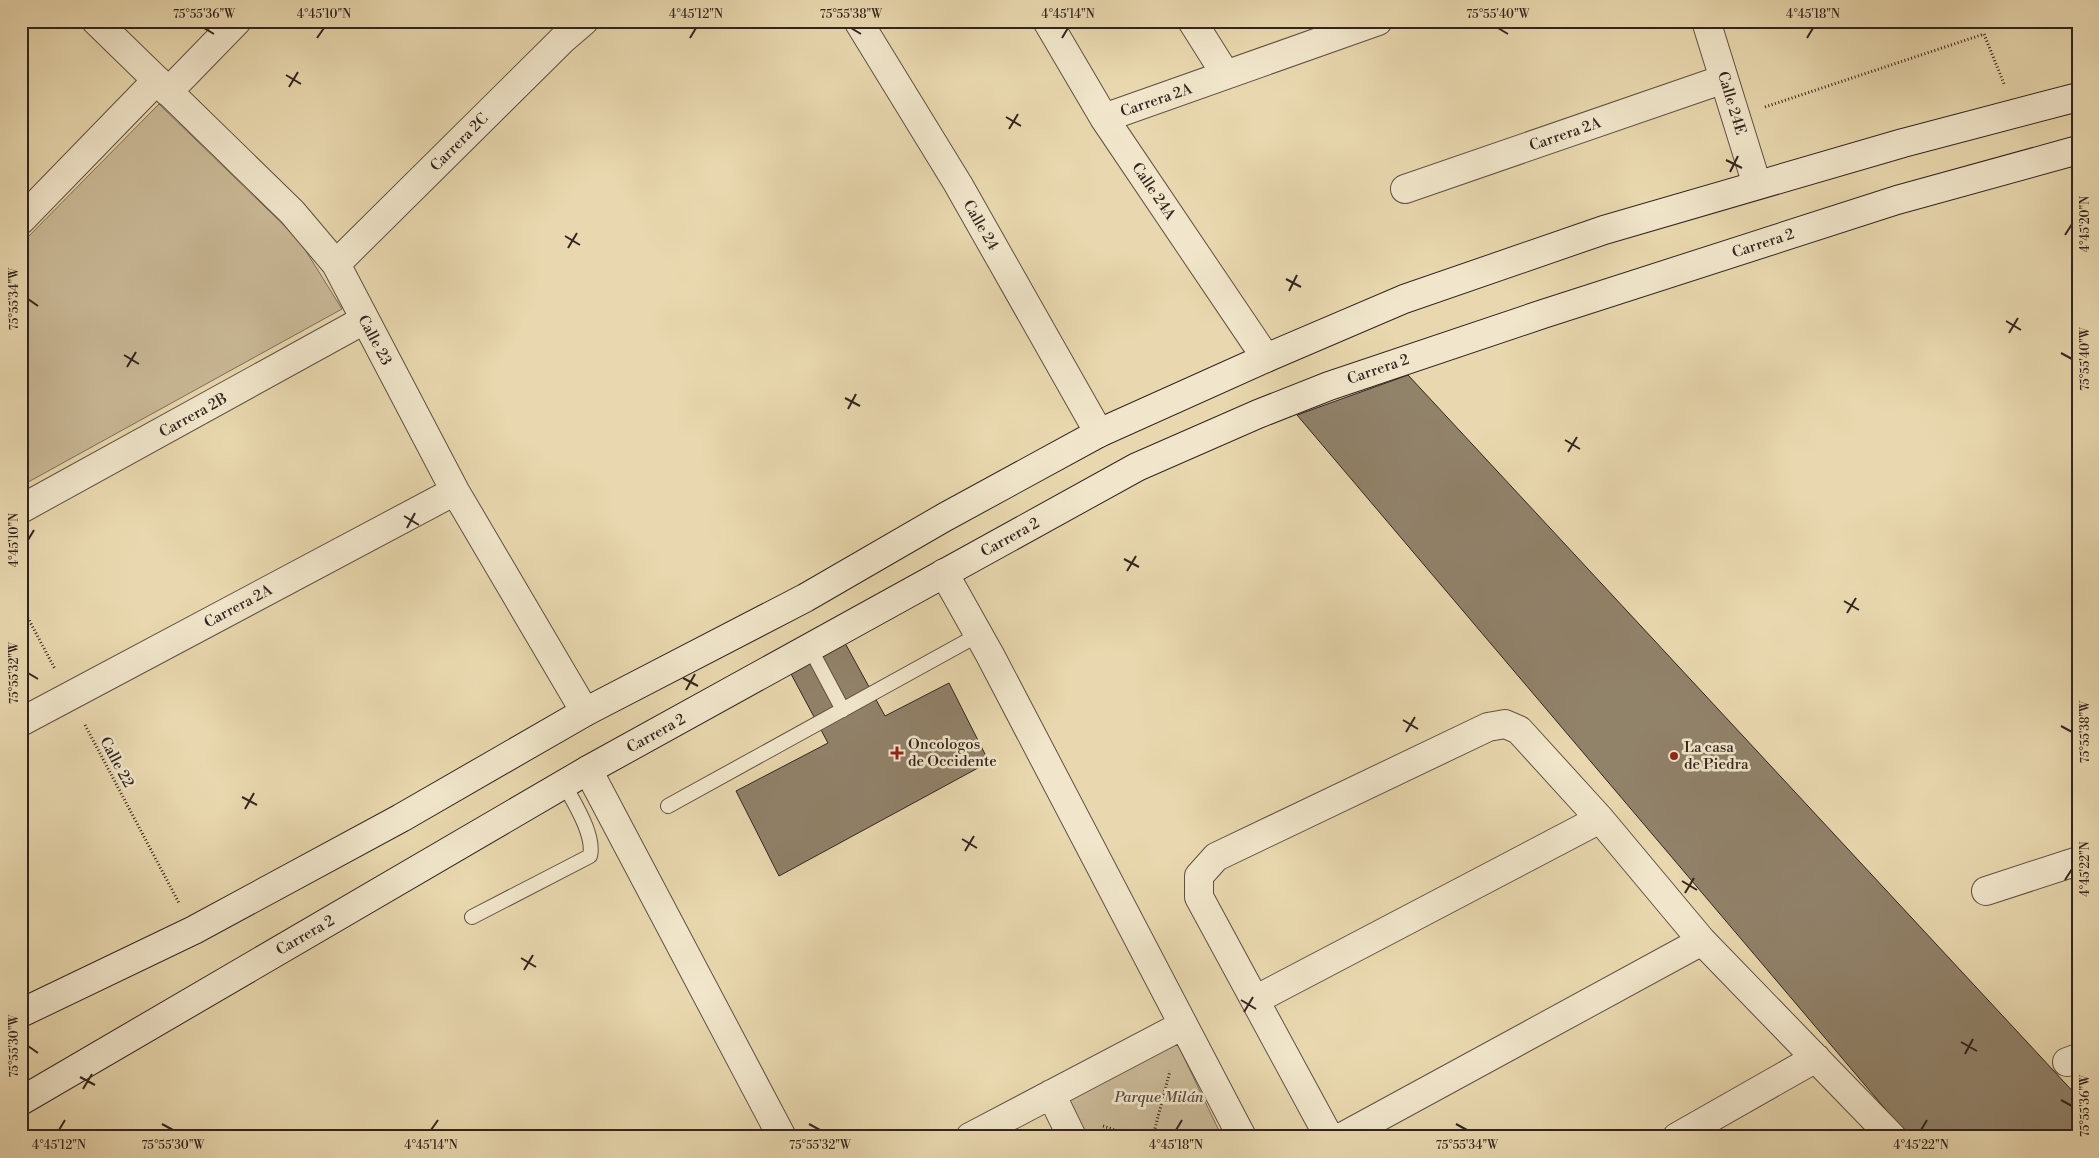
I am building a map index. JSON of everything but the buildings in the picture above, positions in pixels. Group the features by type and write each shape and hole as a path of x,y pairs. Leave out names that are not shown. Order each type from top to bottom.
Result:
{"street":[{"name":"Calle 23","path":"96,21 292,212 336,264 455,490 585,712"},
{"path":"21,220 163,86 237,21"},
{"name":"Carrera 2C","path":"336,264 563,39 584,21"},
{"name":"Calle 24","path":"858,21 958,184 1099,433"},
{"name":"Calle 24A","path":"1047,21 1104,118 1266,358"},
{"path":"1192,21 1226,75"},
{"name":"Carrera 2A","path":"1104,118 1378,21"},
{"name":"Calle 24E","path":"1706,21 1757,184"},
{"name":"Carrera 2A","path":"1405,189 1724,79"},
{"path":"21,1013 194,930 401,818 585,712 805,598 945,517 1099,433 1266,358 1404,299 1604,230 1757,184 2078,97"},
{"name":"Carrera 2","path":"21,1100 588,770 1137,467 1258,414 1329,386 1543,314 1897,200 2078,150"},
{"name":"Carrera 2B","path":"21,509 364,320"},
{"name":"Carrera 2A","path":"21,722 455,490"},
{"path":"944,573 1242,1137"},
{"path":"1329,1137 1199,897 1199,876 1216,857 1488,727 1505,724 1519,730 1600,819 1702,941 1892,1137"},
{"path":"588,770 782,1137"},
{"path":"1255,1000 1600,819"},
{"path":"1986,891 2078,861"},
{"path":"1342,1137 1702,941"},
{"path":"970,1137 1183,1025"},
{"path":"1678,1137 1816,1058"},
{"path":"1051,1094 1072,1137"}],"lane":[{"path":"668,806 978,635"},
{"path":"810,648 843,710"},
{"path":"472,917 590,856 592,846 580,815 564,784"}],"path":[{"path":"1736,117 1984,34 2017,113"},
{"name":"Calle 22","path":"21,605 194,930"},
{"path":"1154,1132 1170,1070"},
{"path":"1144,1137 1148,1133 1154,1132 1160,1137"}],"green space":[{"path":"159,104 299,240 342,309 21,486 21,244"},
{"name":"Parque Milán","path":"1177,1043 1222,1137 1072,1137 1056,1104"}],"place":[{"name":"Oncologos de Occidente","path":"897,753"},
{"name":"La casa de Piedra","path":"1674,756"}]}
